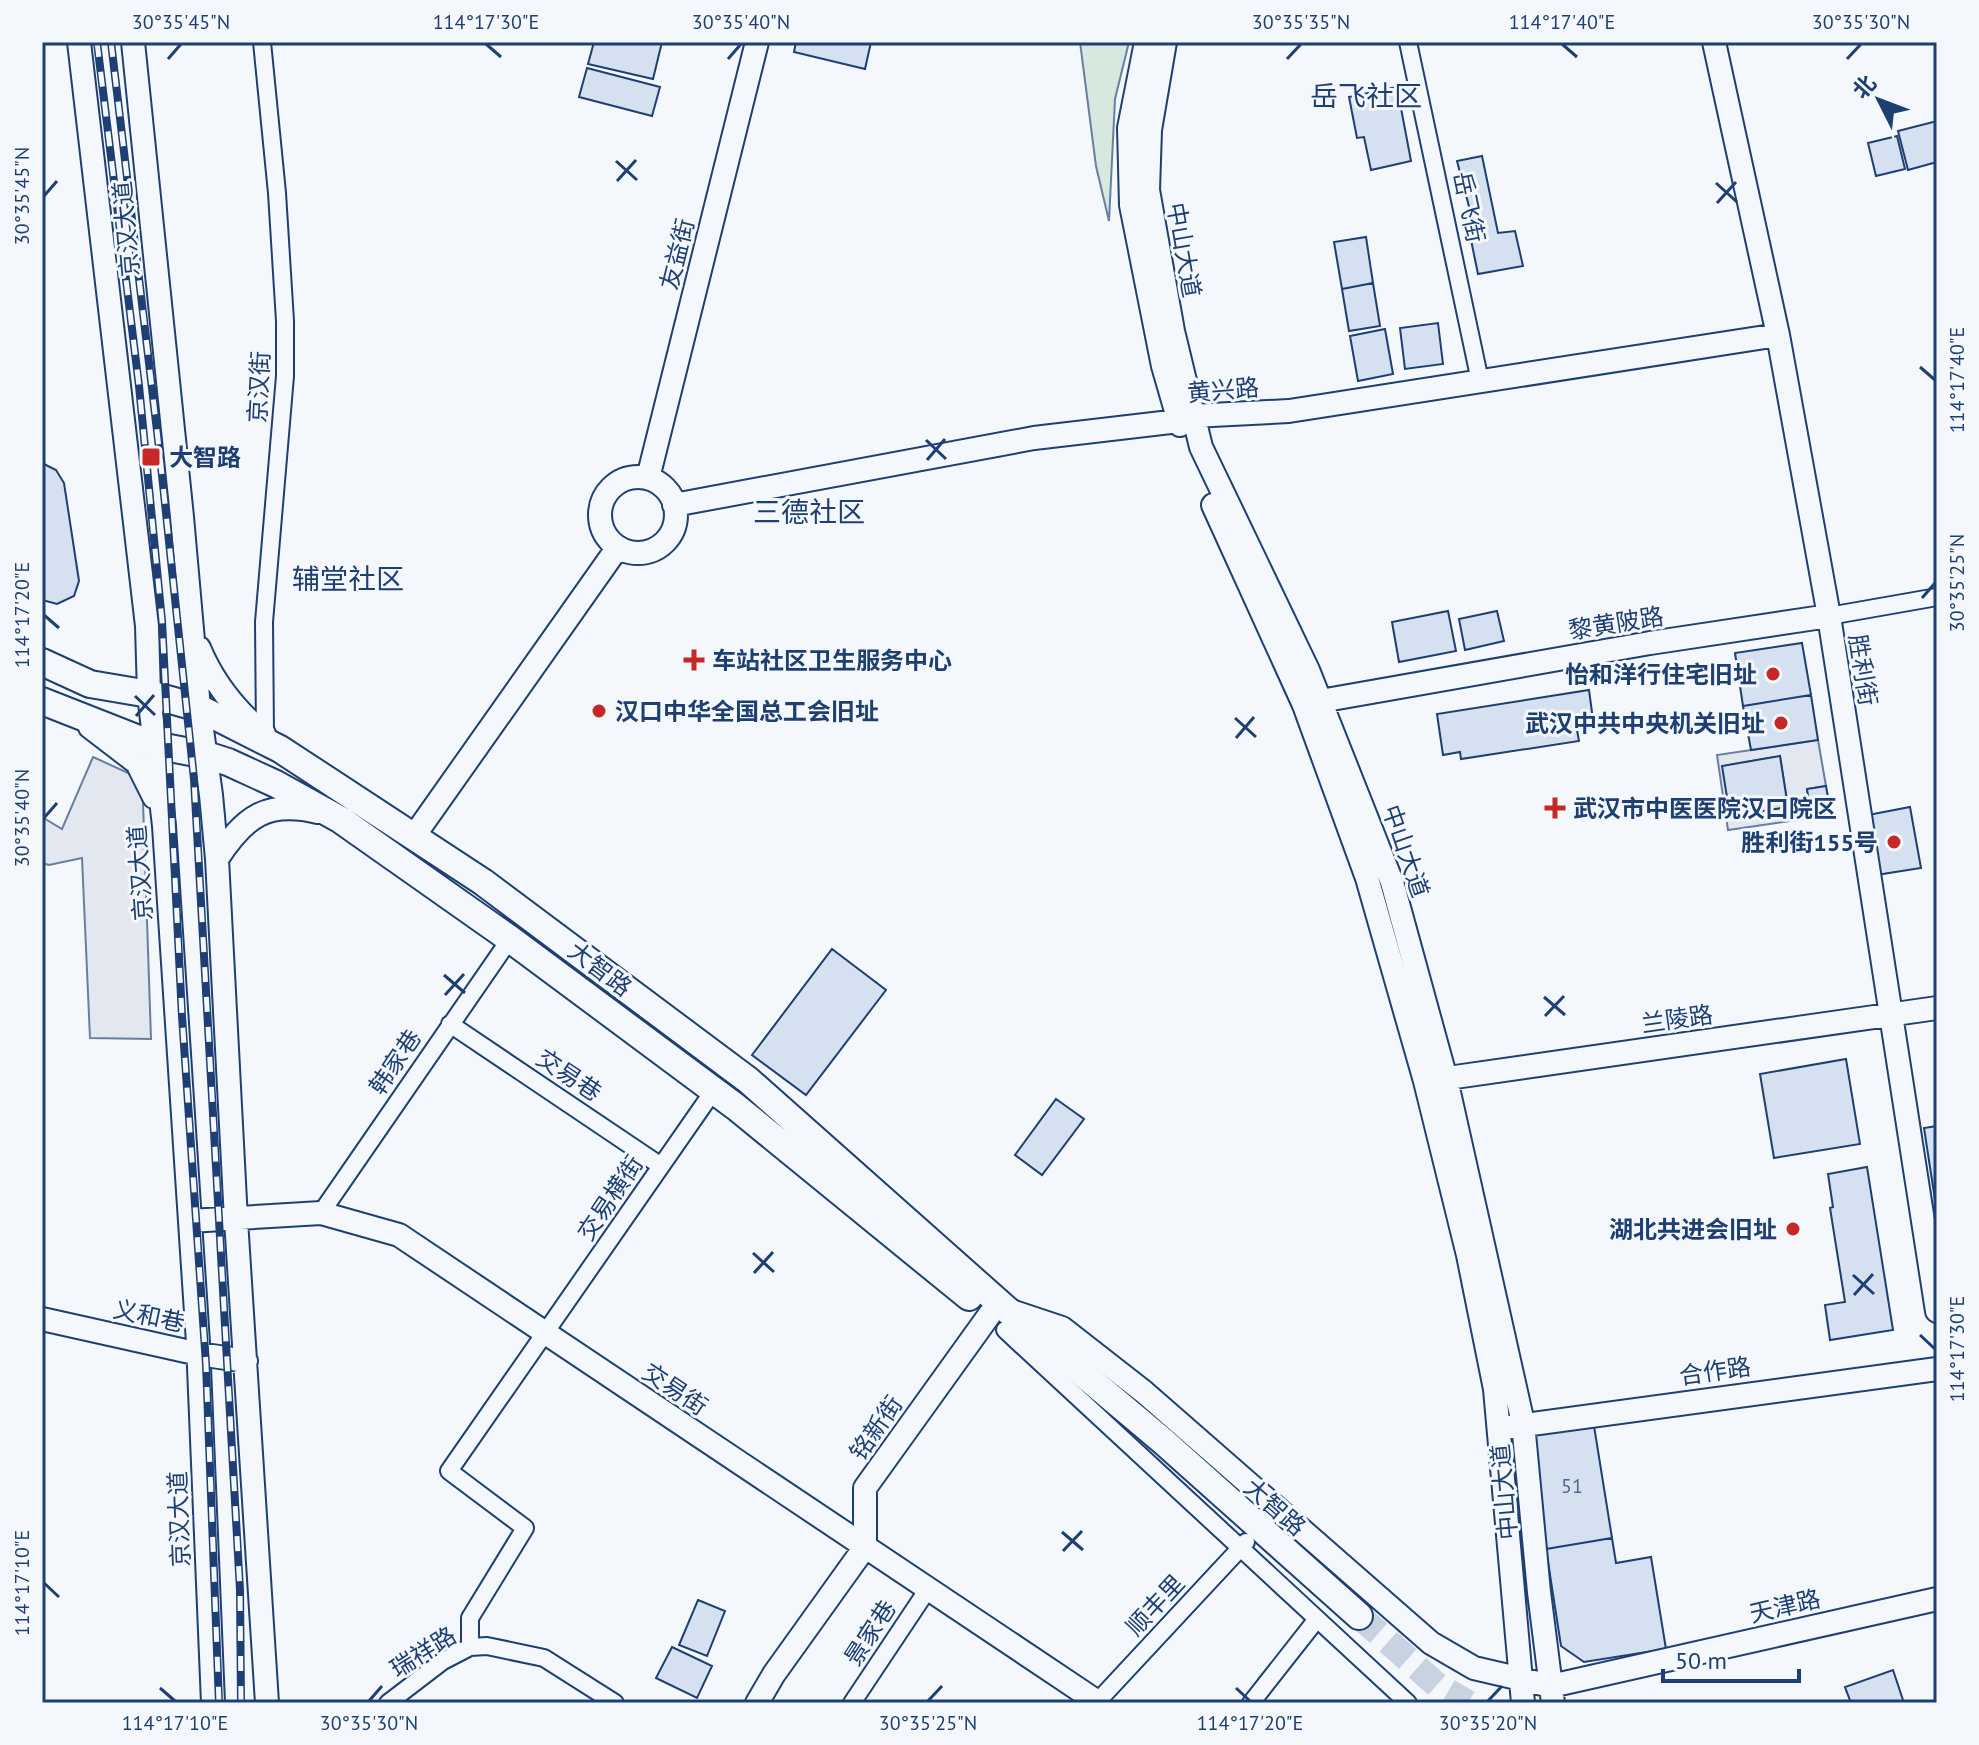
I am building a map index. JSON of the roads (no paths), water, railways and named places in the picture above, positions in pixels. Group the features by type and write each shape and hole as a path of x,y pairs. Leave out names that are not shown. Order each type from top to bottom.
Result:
{"main road":[{"name":"大智路","path":"42,662 90,684 149,694 199,708 280,749 483,882 748,1080 1001,1318 1195,1491 1244,1544 1352,1621 1164,1442 1001,1318 714,1090 510,939 341,820 276,784 206,755 154,745 48,704"}],"street":[{"name":"京汉大道","path":"79,42 146,611 149,694 163,821 199,1354 213,1703"},
{"name":"京汉大道","path":"133,42 199,708 217,859 267,1703"},
{"name":"京汉街","path":"262,42 277,193 285,321 285,376 264,622 265,735"},
{"name":"友益街","path":"648,478 757,42"},
{"name":"中山大道","path":"1146,42 1129,128 1131,205 1163,366 1185,418"},
{"name":"中山大道","path":"1165,42 1150,130 1148,190 1192,460 1312,702 1367,878 1436,1080 1523,1423 1552,1694"},
{"name":"岳飞街","path":"1408,42 1480,381"},
{"name":"胜利街","path":"1714,42 1778,335 1829,616 1937,1311"},
{"name":"黄兴路","path":"674,505 1034,438 1185,418 1289,411 1778,335"},
{"path":"648,478 669,493 674,505 673,528 667,540 644,552 631,552 618,547 606,535 601,523 600,510 604,497 622,480 648,478"},
{"path":"414,836 618,547"},
{"name":"黎黄陂路","path":"1312,702 1937,597"},
{"path":"191,629 205,663 231,703 265,735"},
{"path":"48,704 99,732 137,763 151,787 163,821"},
{"path":"217,859 244,825 271,808 301,808 341,820"},
{"name":"韩家巷","path":"321,1213 510,939"},
{"name":"兰陵路","path":"1436,1080 1937,1008"},
{"name":"交易巷","path":"450,1024 661,1166"},
{"name":"中山大道","path":"1436,1080 1495,1389 1523,1703"},
{"name":"交易横街","path":"470,1647 470,1618 525,1528 449,1471 714,1090"},
{"name":"交易街","path":"190,1221 321,1213 399,1235 1098,1702"},
{"name":"铭新街","path":"865,1547 865,1488 1001,1318"},
{"name":"大智路","path":"1001,1318 1062,1328 1144,1392 1431,1643 1474,1668 1521,1679 1552,1694"},
{"name":"义和巷","path":"42,1319 199,1354 246,1361"},
{"name":"合作路","path":"1500,1429 1523,1423 1937,1369"},
{"name":"大智路","path":"1244,1544 1317,1619 1408,1703"},
{"name":"顺丰里","path":"1098,1702 1244,1544"},
{"path":"757,1703 774,1674 865,1547"},
{"name":"景家巷","path":"852,1703 928,1589"},
{"name":"天津路","path":"1552,1694 1937,1599"},
{"path":"1251,1703 1317,1619"},
{"name":"瑞祥路","path":"388,1703 443,1661 470,1647 487,1646 544,1658 615,1703"}],"tunnel":[{"path":"1359,1616 1437,1685 1468,1703"}],"railway":[{"path":"97,42 139,386 162,621 182,1016 206,1364 219,1703"},
{"path":"111,42 194,779 240,1590 241,1703"}],"place":[{"name":"大智路","path":"151,457"},
{"name":"车站社区卫生服务中心","path":"694,660"},
{"name":"怡和洋行住宅旧址","path":"1773,674"},
{"name":"汉口中华全国总工会旧址","path":"599,711"},
{"name":"武汉中共中央机关旧址","path":"1781,723"},
{"name":"武汉市中医医院汉口院区","path":"1555,808"},
{"name":"胜利街155号","path":"1894,842"},
{"name":"湖北共进会旧址","path":"1793,1229"}],"district":[{"name":"岳飞社区","path":"1366,95"},
{"name":"三德社区","path":"809,511"},
{"name":"辅堂社区","path":"348,578"}]}
